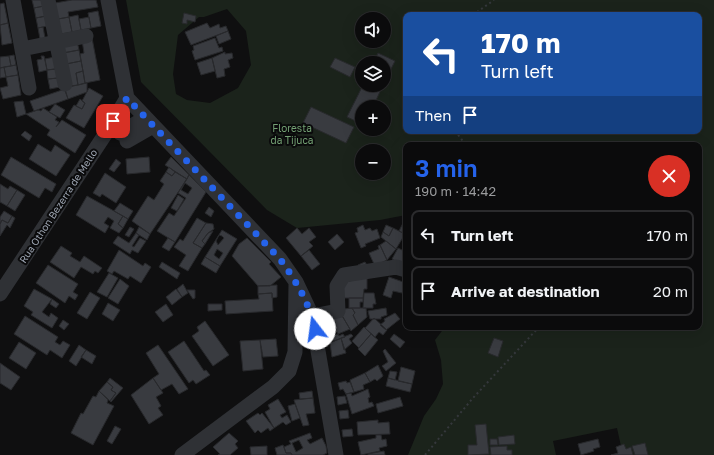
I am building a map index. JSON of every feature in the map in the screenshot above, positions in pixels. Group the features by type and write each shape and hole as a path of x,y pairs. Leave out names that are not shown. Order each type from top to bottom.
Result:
{"street":[{"path":"0,1 4,0"},
{"path":"13,0 29,88"},
{"path":"108,0 127,98 251,226 280,259 296,282 312,316 336,455"},
{"path":"51,1 56,42 65,84"},
{"path":"22,49 86,36"},
{"name":"Rua Othon Bezerra de Mello","path":"0,294 106,133 127,98"},
{"path":"123,137 149,122"},
{"path":"312,316 339,311 337,286 344,275 396,267 403,269"},
{"path":"182,455 273,388 289,371 295,352 296,282"}],"path":[{"path":"477,12 494,0"},
{"path":"457,134 464,142"},
{"path":"425,455 473,398 536,330"}],"green space":[{"name":"Floresta da Tijuca","path":"126,0 714,0 714,455 623,455 617,428 553,441 556,455 408,455 424,416 436,399 443,384 441,360 435,340 443,330 702,330 702,142 403,142 403,216 380,220 297,228 267,210 141,82","holes":["227,9 246,31 251,65 238,88 210,103 187,100 176,94 173,74 178,35 199,17 204,17"]}],"building":[{"path":"32,0 43,0 44,6 34,8"},
{"path":"72,0 96,0 98,7 68,12 69,17 58,19 55,3"},
{"path":"4,3 8,23 0,25 0,4"},
{"path":"44,6 47,16 36,18 34,8"},
{"path":"98,11 101,26 91,28 88,13"},
{"path":"184,13 196,16 195,22 187,20 187,24 182,23"},
{"path":"78,15 81,30 72,32 69,17"},
{"path":"45,16 47,26 38,28 36,18"},
{"path":"69,17 72,32 61,34 58,19"},
{"path":"89,17 91,28 81,30 79,19"},
{"path":"8,23 12,43 2,45 0,25"},
{"path":"207,23 210,28 219,24 220,28 226,26 228,31 191,45 185,32"},
{"path":"43,27 45,38 40,39 38,28"},
{"path":"228,31 231,39 219,44 216,36"},
{"path":"92,38 100,80 85,83 80,54 84,53 82,40"},
{"path":"215,38 219,48 222,47 223,51 195,60 192,51 194,50 193,46"},
{"path":"77,41 79,50 63,53 62,43"},
{"path":"79,50 81,61 66,64 63,53"},
{"path":"225,52 225,54 232,53 233,58 228,60 230,67 224,69 225,76 217,78 212,58"},
{"path":"378,53 384,56 376,56"},
{"path":"14,55 16,65 11,66 9,56"},
{"path":"9,56 11,66 0,68 0,57"},
{"path":"41,56 44,56 47,70 39,72 37,60 42,59"},
{"path":"59,56 61,68 47,70 45,59"},
{"path":"212,58 215,71 201,75 197,63"},
{"path":"335,58 355,67 350,77 330,67"},
{"path":"391,59 395,61 391,69"},
{"path":"81,61 83,71 76,73 78,85 70,86 66,64"},
{"path":"16,65 18,75 6,77 4,67"},
{"path":"4,67 6,77 0,78 0,68"},
{"path":"57,69 58,78 48,79 47,70"},
{"path":"83,71 85,83 78,85 76,73"},
{"path":"18,75 21,95 3,99 0,88 8,86 6,77"},
{"path":"58,78 60,87 50,89 48,79"},
{"path":"87,83 87,92 68,99 64,88"},
{"path":"89,88 103,96 84,128 66,118 74,105 82,109 85,103 82,101"},
{"path":"65,89 68,99 34,111 30,101"},
{"path":"360,92 380,92 376,100 356,100"},
{"path":"80,99 85,103 82,109 76,106"},
{"path":"23,101 26,114 17,117 14,102"},
{"path":"355,101 355,121 347,117"},
{"path":"55,104 65,110 60,118 49,112"},
{"path":"311,107 354,127 346,143 303,123"},
{"path":"43,108 57,117 55,120 59,122 56,127 62,120 86,135 75,153 47,135 50,130 26,114 38,110 41,111"},
{"path":"25,131 32,136 29,141 21,135"},
{"path":"38,144 51,152 55,145 70,155 56,176 29,159"},
{"path":"11,157 56,184 52,192 45,188 39,198 1,175"},
{"path":"149,157 150,172 127,174 126,159"},
{"path":"171,157 189,175 187,179 165,165"},
{"path":"116,159 121,163 114,172 109,169"},
{"path":"169,167 175,172 172,176 166,172"},
{"path":"166,172 172,176 175,172 187,179 150,234 132,221 148,196 154,200 164,184 160,181"},
{"path":"105,173 126,187 116,203 102,194 100,197 93,193"},
{"path":"189,175 206,192 175,242 157,231 169,213 174,216 186,198 178,193","holes":["185,183 192,188 188,194 181,190"]},
{"path":"0,184 8,189 10,186 17,190 7,206 0,202"},
{"path":"17,190 25,195 15,211 7,206"},
{"path":"178,195 184,199 177,211 171,208"},
{"path":"87,196 123,216 118,224 123,228 119,233 110,228 114,221 108,217 104,223 109,226 105,233 76,215"},
{"path":"120,203 133,211 128,219 114,211"},
{"path":"209,207 214,211 211,217 205,213"},
{"path":"4,211 12,216 8,223 2,220 0,224 0,217"},
{"path":"12,216 15,218 10,228 7,225 0,236 0,224 2,220 8,223"},
{"path":"123,216 128,219 123,228 118,224"},
{"path":"197,218 206,223 193,243 202,248 188,271 179,266 186,255 174,247 180,239 183,241"},
{"path":"206,223 213,224 214,229 208,233 202,241 205,244 202,248 193,243"},
{"path":"403,223 403,233 399,231"},
{"path":"363,225 365,230 370,228 372,231 377,229 380,238 365,244 366,246 361,248 355,233 358,232 357,228"},
{"path":"386,225 393,228 389,236 383,232"},
{"path":"130,227 134,229 129,237 125,235"},
{"path":"139,227 150,234 147,240 136,233"},
{"path":"297,228 302,234 309,228 316,237 309,242 313,246 301,256 286,238"},
{"path":"393,228 403,233 403,237 396,249 381,237 383,232 389,236"},
{"path":"222,230 237,239 220,266 205,257","holes":["219,235 224,238 218,245 216,241","217,249 223,253 219,259 214,255"]},
{"path":"213,231 205,244 202,241 208,233"},
{"path":"136,233 139,235 132,246 134,247 140,238 146,241 138,253 132,250 130,254 113,243 118,236 129,243"},
{"path":"337,234 344,242 335,250 328,242"},
{"path":"168,238 175,242 169,251 162,247"},
{"path":"247,238 271,262 269,264 281,277 270,286 258,286 232,256 239,244"},
{"path":"386,241 396,249 387,260 380,245"},
{"path":"380,245 387,260 362,272 358,265 365,262 368,267 374,264 369,253 379,249 378,246"},
{"path":"61,246 72,253 70,256 80,262 84,256 102,268 98,273 95,271 93,274 81,267 74,278 50,262"},
{"path":"398,248 403,250 403,265 392,259"},
{"path":"119,250 143,266 145,263 151,267 141,283 130,276 128,279 114,271 112,274 107,271"},
{"path":"309,250 320,264 312,270 301,256"},
{"path":"205,257 220,266 216,273 201,264"},
{"path":"162,262 180,273 177,279 159,267"},
{"path":"48,265 78,284 73,292 78,295 75,300 69,296 65,303 36,283"},
{"path":"109,273 118,278 107,297 97,292"},
{"path":"367,277 367,289 364,289 363,298 344,298 341,283"},
{"path":"389,277 403,282 402,293 393,291 391,298 383,295"},
{"path":"120,279 129,286 118,304 108,298"},
{"path":"183,284 188,293 182,297 177,289"},
{"path":"277,285 277,297 272,298 272,293 258,294 258,286"},
{"path":"34,289 52,299 42,312 49,317 51,313 58,318 52,328 31,315 33,312 24,306"},
{"path":"176,289 182,297 172,305 166,297"},
{"path":"187,290 195,290 195,298 193,299"},
{"path":"90,292 100,298 87,319 77,313"},
{"path":"272,293 273,311 226,314 225,301 259,299 258,294"},
{"path":"364,293 374,293 376,304 373,304 373,308 363,308"},
{"path":"349,298 363,298 363,302 360,302 360,308 349,308"},
{"path":"52,299 59,304 56,308 50,304"},
{"path":"108,303 120,310 113,321 102,314"},
{"path":"166,304 173,315 163,322 155,312"},
{"path":"208,304 222,304 222,310 208,311"},
{"path":"352,308 355,313 353,315 358,325 351,331 340,312 344,309"},
{"path":"352,308 366,308 367,317 358,325 353,315 355,313"},
{"path":"386,308 387,315 381,317 381,319 370,319 368,311"},
{"path":"395,313 400,319 386,330 380,325 385,321 384,319"},
{"path":"341,314 350,329 338,334 330,320"},
{"path":"25,316 58,337 55,342 60,345 63,341 70,345 62,358 50,350 47,355 14,334"},
{"path":"374,318 387,330 383,335 379,332 375,337 365,328"},
{"path":"63,320 69,324 64,330 59,326"},
{"path":"205,321 229,355 213,366 192,336 199,331 197,327"},
{"path":"364,327 371,334 359,348 352,341"},
{"path":"338,334 339,336 343,334 345,337 334,341 332,336"},
{"path":"351,334 353,336 349,339 352,343 344,350 341,338"},
{"path":"371,334 378,340 365,356 358,349"},
{"path":"394,334 405,342 400,348 390,339"},
{"path":"341,338 346,353 332,357 330,343"},
{"path":"494,338 503,341 498,357 488,353"},
{"path":"276,339 278,356 263,357 260,340"},
{"path":"260,340 263,369 243,371 240,341"},
{"path":"184,341 204,371 206,370 210,375 196,384 193,380 189,383 168,352"},
{"path":"19,342 36,353 26,369 9,358"},
{"path":"79,345 86,350 76,366 69,361"},
{"path":"158,345 188,389 179,394 172,384 161,390 153,378 159,374 146,353"},
{"path":"385,349 396,363 386,371 382,366 388,362 383,351"},
{"path":"86,350 96,356 92,364 81,357"},
{"path":"0,363 20,377 11,390 0,383"},
{"path":"378,365 383,376 377,381 375,379 370,382 365,373"},
{"path":"401,367 415,371 412,384 398,381"},
{"path":"390,371 397,372 395,380 388,378"},
{"path":"365,373 370,382 363,385 364,389 354,392 350,380"},
{"path":"110,378 123,388 111,402 110,401 116,393 111,390 113,387 107,382"},
{"path":"153,378 163,393 156,397 161,406 158,408 163,415 149,424 131,395"},
{"path":"388,378 412,384 410,392 386,386"},
{"path":"346,381 347,383 350,382 354,392 346,394 343,389 340,390 338,383"},
{"path":"107,382 113,387 111,390 116,393 110,401 99,391"},
{"path":"368,389 370,397 368,398 369,403 372,402 374,406 352,414 346,394 351,393 352,396"},
{"path":"99,391 108,400 107,403 114,406 93,445 71,433 81,413 83,414 93,396 96,397"},
{"path":"312,391 313,398 300,399 299,393"},
{"path":"345,396 347,403 338,405 337,397"},
{"path":"400,397 403,406 378,413 376,404"},
{"path":"313,398 315,413 306,414 309,425 303,426 294,400"},
{"path":"278,399 286,412 280,415 282,418 287,415 291,422 286,425 283,422 274,428 265,412 270,409 268,405"},
{"path":"295,404 300,418 292,421 288,406"},
{"path":"348,410 349,418 340,419 339,411"},
{"path":"258,413 260,415 262,413 274,428 270,431 268,428 261,433 258,430 255,433 246,421"},
{"path":"378,420 378,423 389,422 390,434 358,435 357,422"},
{"path":"486,424 489,454 468,455 468,445 477,445 475,425"},
{"path":"115,426 121,429 112,444 107,441"},
{"path":"352,429 353,436 343,437 342,430"},
{"path":"229,433 238,441 235,444 238,448 230,455 218,455 220,454 213,447"},
{"path":"310,433 312,438 307,440 310,444 322,438 326,446 327,453 323,455 292,455 291,453 286,453 284,447 291,444 289,441","holes":["299,440 303,448 296,452 292,443"]},
{"path":"376,435 381,435 382,440 386,439 387,446 379,448 380,451 361,455 358,442 376,438"},
{"path":"514,435 515,444 499,445 498,437"},
{"path":"490,439 497,439 498,445 490,445"},
{"path":"598,439 600,447 593,449 594,451 581,455 578,444"},
{"path":"645,443 648,455 635,455 632,446"},
{"path":"624,444 626,449 631,447 633,455 611,455 618,453 616,447"},
{"path":"283,445 286,453 291,453 292,455 277,455 275,448"},
{"path":"267,446 267,455 251,455 250,447"},
{"path":"507,446 507,450 512,450 512,455 491,455 490,447"},
{"path":"384,451 385,455 368,455 368,454"}],"route":[{"path":"113,121 127,98 251,226 280,259 306,300 315,329"}]}
